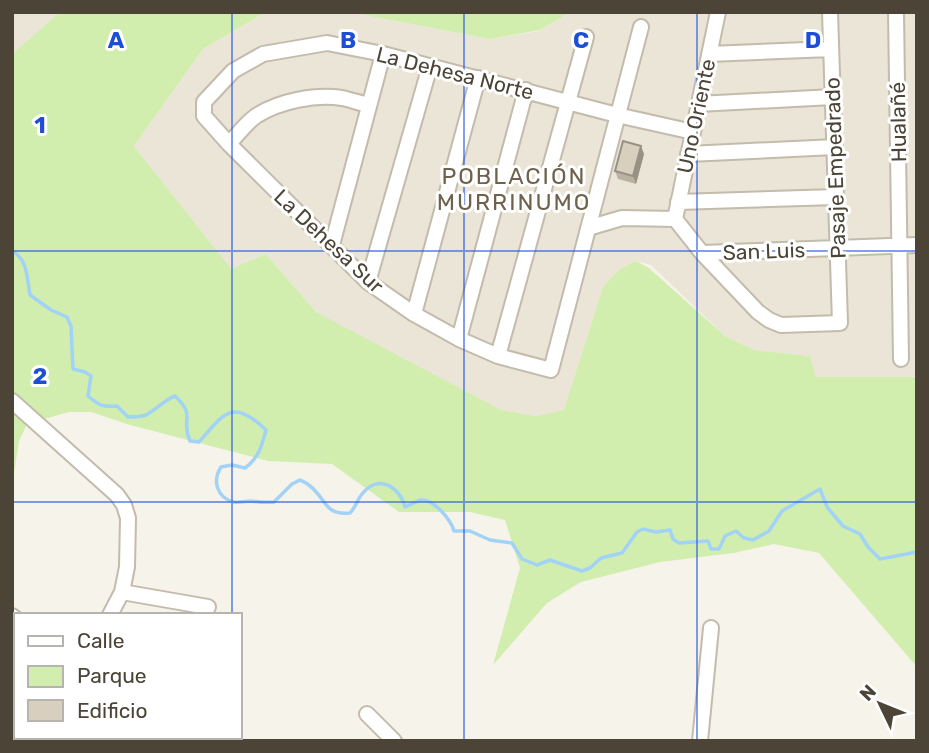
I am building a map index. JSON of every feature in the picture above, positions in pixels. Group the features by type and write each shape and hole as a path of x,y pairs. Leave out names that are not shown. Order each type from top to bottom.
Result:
{"street":[{"name":"Uno Oriente","path":"674,219 718,12"},
{"name":"Pasaje Empedrado","path":"702,253 758,312 769,320 781,325 840,323 830,12"},
{"name":"Hualañé","path":"896,12 901,359"},
{"path":"588,228 641,27"},
{"path":"498,356 586,37"},
{"name":"La Dehesa Norte","path":"204,116 204,102 233,71 263,54 327,43 383,54 693,132"},
{"path":"709,54 831,49"},
{"path":"332,245 383,54"},
{"path":"368,282 430,66"},
{"path":"414,314 478,78"},
{"path":"459,339 526,90"},
{"path":"229,144 254,117 273,107 325,97 369,105"},
{"path":"698,104 833,97"},
{"name":"La Dehesa Sur","path":"204,116 368,282 414,314 459,339 498,356 551,370 588,228"},
{"path":"688,154 835,147"},
{"path":"678,202 836,197"},
{"path":"588,228 622,218 674,219"},
{"name":"San Luis","path":"674,219 702,253 917,246"},
{"path":"12,401 117,495 124,505 129,525 127,567 122,592 111,613"},
{"path":"122,592 208,607"},
{"path":"700,741 711,628"},
{"path":"367,714 394,741"}],"shaded area":[{"path":"12,12 60,12 12,54"},
{"path":"266,12 348,12 490,39 539,31 571,12 917,12 917,377 816,377 810,356 754,350 725,336 651,265 636,261 603,287 564,411 537,416 501,410 400,360 316,312 266,254 231,270 134,146 203,49"}],"green space":[{"path":"60,12 266,12 203,49 134,146 231,269 266,254 316,312 501,410 537,416 564,410 603,287 619,270 636,261 649,268 725,336 754,350 810,356 816,377 917,377 917,667 819,553 774,544 734,553 660,562 581,582 547,603 493,665 520,568 505,520 470,512 399,512 332,464 268,461 130,425 91,412 69,412 27,424 19,441 12,486 12,54"},
{"path":"348,12 571,12 540,30 490,39"}],"building":[{"path":"623,141 641,146 633,176 615,171"}],"waterway":[{"path":"12,251 24,264 30,295 51,310 67,317 71,326 73,369 91,376 88,396 95,402 104,406 117,406 128,417 137,417 146,415 175,396 187,413 187,433 190,441 199,442 229,413 245,414 266,430 259,451 250,464 245,468 232,465 221,467 218,472 220,493 234,502 274,502 292,484 300,480 308,484 330,509 350,513 368,488 375,484 388,485 398,494 405,507 421,500 436,506 446,516 454,531 470,531 490,540 512,543 522,559 537,565 550,560 582,571 601,558 622,553 637,532 643,529 656,532 670,530 673,539 679,543 708,541 711,549 719,549 725,536 736,531 744,538 753,540 769,531 782,511 820,489 827,507 843,526 860,534 880,559 917,552"}],"district":[{"name":"POBLACIÓN MURRINUMO","path":"514,189"}]}
